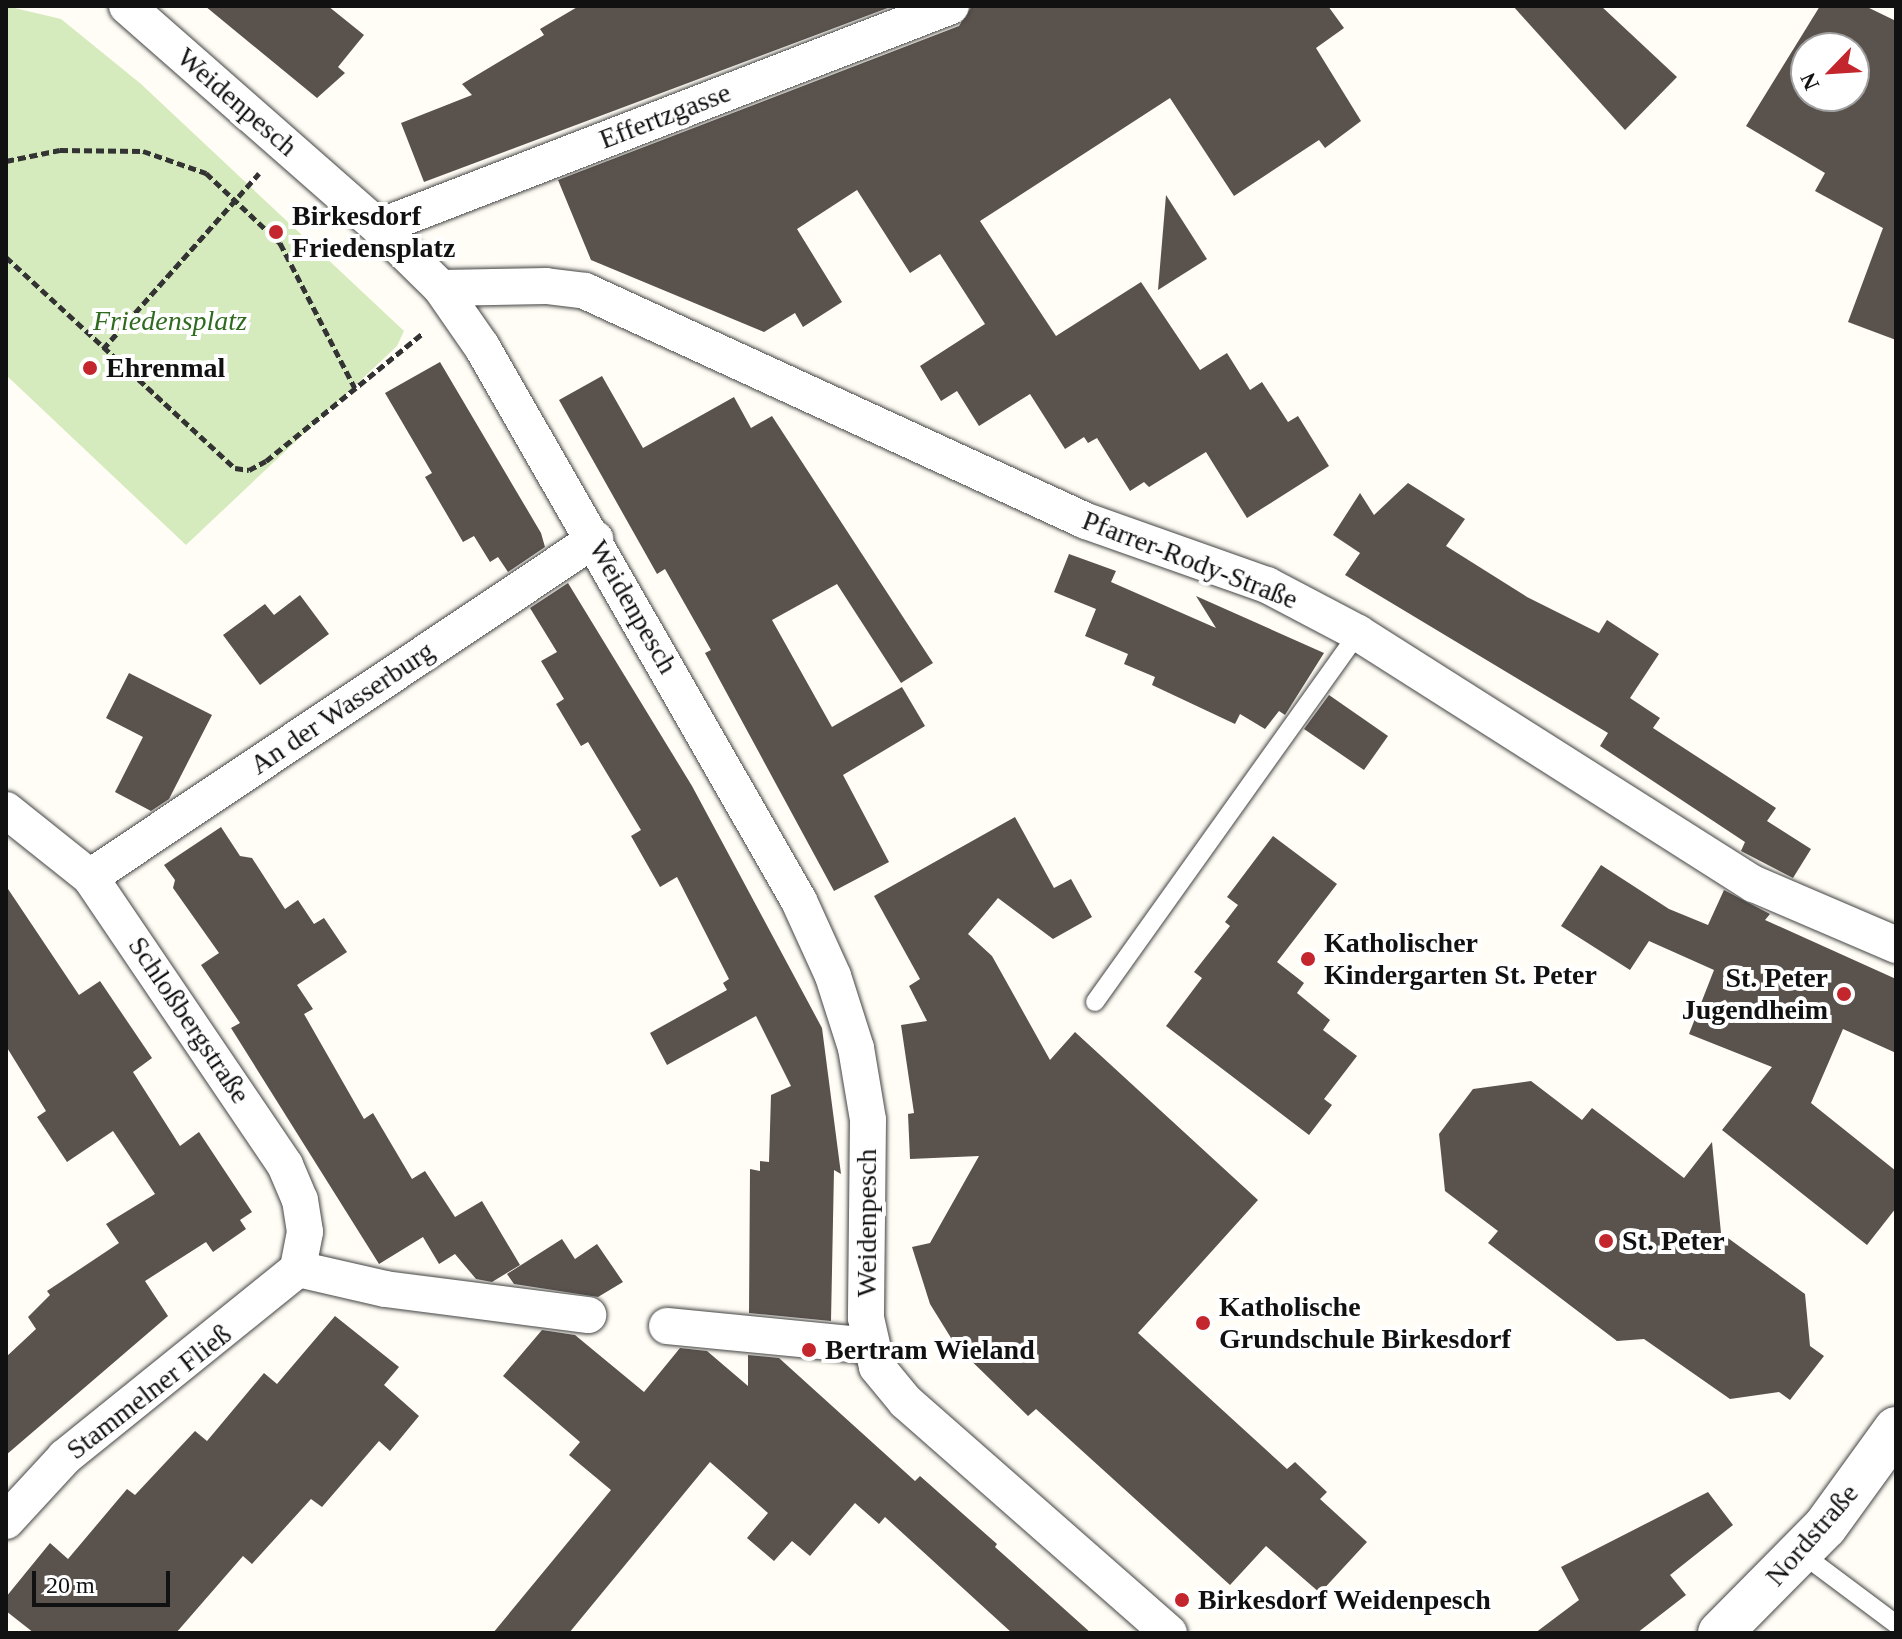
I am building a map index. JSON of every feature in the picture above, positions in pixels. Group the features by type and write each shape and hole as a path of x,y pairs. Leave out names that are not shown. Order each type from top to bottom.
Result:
{"street":[{"name":"Weidenpesch","path":"127,6 379,227 448,298 595,539 799,901 833,976 856,1048 868,1120 870,1346 877,1367 906,1402 1169,1633"},
{"name":"Effertzgasse","path":"379,227 951,6"},
{"name":"Pfarrer-Rody-Straße","path":"448,298 546,286 585,291 1086,521 1267,585 1358,633 1754,884 1896,945"},
{"name":"An der Wasserburg","path":"90,877 595,539"},
{"name":"Schloßbergstraße","path":"6,810 90,877 285,1165 300,1200 305,1232 298,1269"},
{"path":"298,1269 385,1289 588,1315"},
{"name":"Stammelner Fließ","path":"6,1521 65,1457 298,1269"},
{"path":"667,1326 870,1346"},
{"name":"Nordstraße","path":"1720,1633 1801,1553 1896,1429"}],"lane":[{"path":"1095,1002 1358,633"},
{"path":"1801,1553 1896,1624"}],"path":[{"path":"103,349 285,144"},
{"path":"6,161 60,150 143,151 206,173 280,243 355,388"},
{"path":"6,257 235,468 249,470 266,461 355,388 448,298"}],"green space":[{"name":"Friedensplatz","path":"6,6 61,19 141,84 404,331 397,346 186,545 6,375"}],"building":[{"path":"205,6 328,6 364,35 338,67 345,73 317,98"},
{"path":"579,6 893,6 424,182 401,123 472,95 462,84 544,35 540,29"},
{"path":"972,6 1328,6 1344,28 1316,48 1361,121 1325,148 1319,140 1234,196 1170,98 980,221 1056,336 1141,282 1200,370 1227,353 1250,390 1262,382 1288,422 1298,416 1329,466 1247,518 1206,452 1149,487 1144,482 1130,491 1097,438 1088,443 1084,437 1065,449 1030,394 979,426 957,391 941,401 920,366 985,324 940,254 910,273 857,190 797,229 842,302 803,327 795,313 764,332 591,260 558,180 959,26"},
{"path":"1513,6 1601,6 1677,77 1625,130"},
{"path":"1820,6 1865,6 1896,21 1896,340 1848,322 1883,228 1815,191 1825,173 1746,126 1790,55 1790,112 1870,112 1870,32 1804,32"},
{"path":"1166,195 1207,259 1158,290"},
{"path":"440,362 541,533 545,547 508,572 498,557 490,562 474,536 463,542 425,477 432,473 385,393"},
{"path":"602,376 643,448 734,397 751,428 772,416 933,663 901,683 837,584 772,620 832,727 902,687 925,726 843,775 889,862 834,891 705,653 711,650 665,569 657,574 559,400"},
{"path":"1408,483 1465,519 1446,546 1527,597 1599,633 1607,620 1659,654 1630,698 1660,718 1653,728 1776,808 1767,821 1811,849 1793,878 1741,851 1745,842 1600,746 1608,733 1345,575 1360,553 1333,535 1360,493 1374,515"},
{"path":"1069,554 1116,571 1111,582 1216,628 1196,596 1324,653 1285,715 1279,711 1265,729 1240,714 1235,724 1152,685 1155,677 1124,664 1128,654 1085,636 1096,609 1054,592"},
{"path":"568,583 692,786 822,1028 841,1174 834,1170 831,1321 749,1313 750,1169 760,1171 760,1161 769,1162 771,1095 791,1086 756,1016 667,1065 650,1033 727,990 723,983 729,979 677,877 660,887 631,836 641,830 588,742 581,746 556,704 564,699 541,661 557,652 530,608"},
{"path":"300,595 329,634 260,685 223,635 265,604 274,615"},
{"path":"129,673 212,715 169,799 151,811 115,792 143,737 106,718"},
{"path":"1329,695 1388,736 1364,770 1304,729"},
{"path":"1015,817 1054,888 1071,879 1092,917 1053,939 998,898 968,934 992,956 1050,1060 1075,1032 1258,1200 1138,1333 1287,1469 1295,1462 1327,1492 1320,1499 1367,1542 1320,1593 1266,1546 1230,1585 1036,1409 1028,1416 956,1346 930,1304 912,1247 930,1243 979,1156 910,1159 908,1114 914,1113 901,1025 927,1021 909,986 920,979 874,896"},
{"path":"221,827 240,856 252,858 285,909 298,900 314,924 324,918 347,952 297,985 313,1009 304,1014 364,1119 373,1113 412,1179 425,1171 455,1217 482,1201 520,1265 492,1282 476,1279 455,1254 439,1264 423,1237 379,1264 231,1028 240,1023 201,965 219,953 173,888 175,880 164,865"},
{"path":"1273,836 1337,884 1277,962 1304,983 1297,993 1330,1020 1323,1030 1357,1056 1324,1099 1332,1105 1309,1135 1166,1026 1202,978 1194,972 1230,926 1225,922 1238,905 1227,897"},
{"path":"1601,865 1669,909 1708,925 1724,890 1770,914 1765,920 1896,979 1896,1053 1843,1029 1811,1103 1896,1171 1896,1208 1867,1245 1722,1130 1772,1067 1689,1034 1714,970 1649,941 1630,970 1561,926"},
{"path":"6,886 79,995 100,981 152,1058 133,1072 180,1146 199,1132 252,1212 240,1220 246,1229 213,1252 206,1242 145,1281 168,1316 6,1455 6,1357 36,1329 28,1317 50,1295 47,1291 119,1243 106,1224 155,1194 113,1131 67,1162 37,1117 46,1111 6,1046"},
{"name":"St. Peter","path":"1531,1081 1582,1120 1592,1108 1684,1178 1712,1142 1721,1233 1805,1294 1810,1346 1824,1356 1790,1400 1779,1392 1730,1399 1644,1339 1617,1341 1488,1243 1498,1231 1445,1191 1439,1134 1473,1089"},
{"path":"562,1239 575,1259 597,1244 623,1282 598,1297 514,1284 507,1274"},
{"path":"335,1316 399,1367 384,1385 419,1416 390,1451 379,1441 322,1507 311,1499 252,1564 243,1556 176,1633 34,1633 6,1611 6,1597 50,1543 68,1559 127,1489 135,1495 195,1431 207,1441 264,1373 277,1384"},
{"path":"542,1330 575,1335 644,1392 680,1348 707,1351 748,1386 748,1355 779,1358 915,1481 920,1476 1091,1633 1012,1633 885,1517 879,1524 855,1503 810,1556 792,1541 774,1561 747,1538 768,1513 710,1462 569,1633 493,1633 611,1490 569,1455 580,1442 503,1376"},
{"path":"1708,1492 1733,1525 1670,1575 1686,1595 1637,1633 1535,1633 1579,1600 1561,1567"}],"place":[{"name":"Birkesdorf Friedensplatz","path":"276,232"},
{"name":"Ehrenmal","path":"90,368"},
{"name":"Katholischer Kindergarten St. Peter","path":"1308,959"},
{"name":"St. Peter Jugendheim","path":"1844,994"},
{"name":"St. Peter","path":"1606,1241"},
{"name":"Katholische Grundschule Birkesdorf","path":"1203,1323"},
{"name":"Bertram Wieland","path":"809,1350"},
{"name":"Birkesdorf Weidenpesch","path":"1182,1600"}]}
